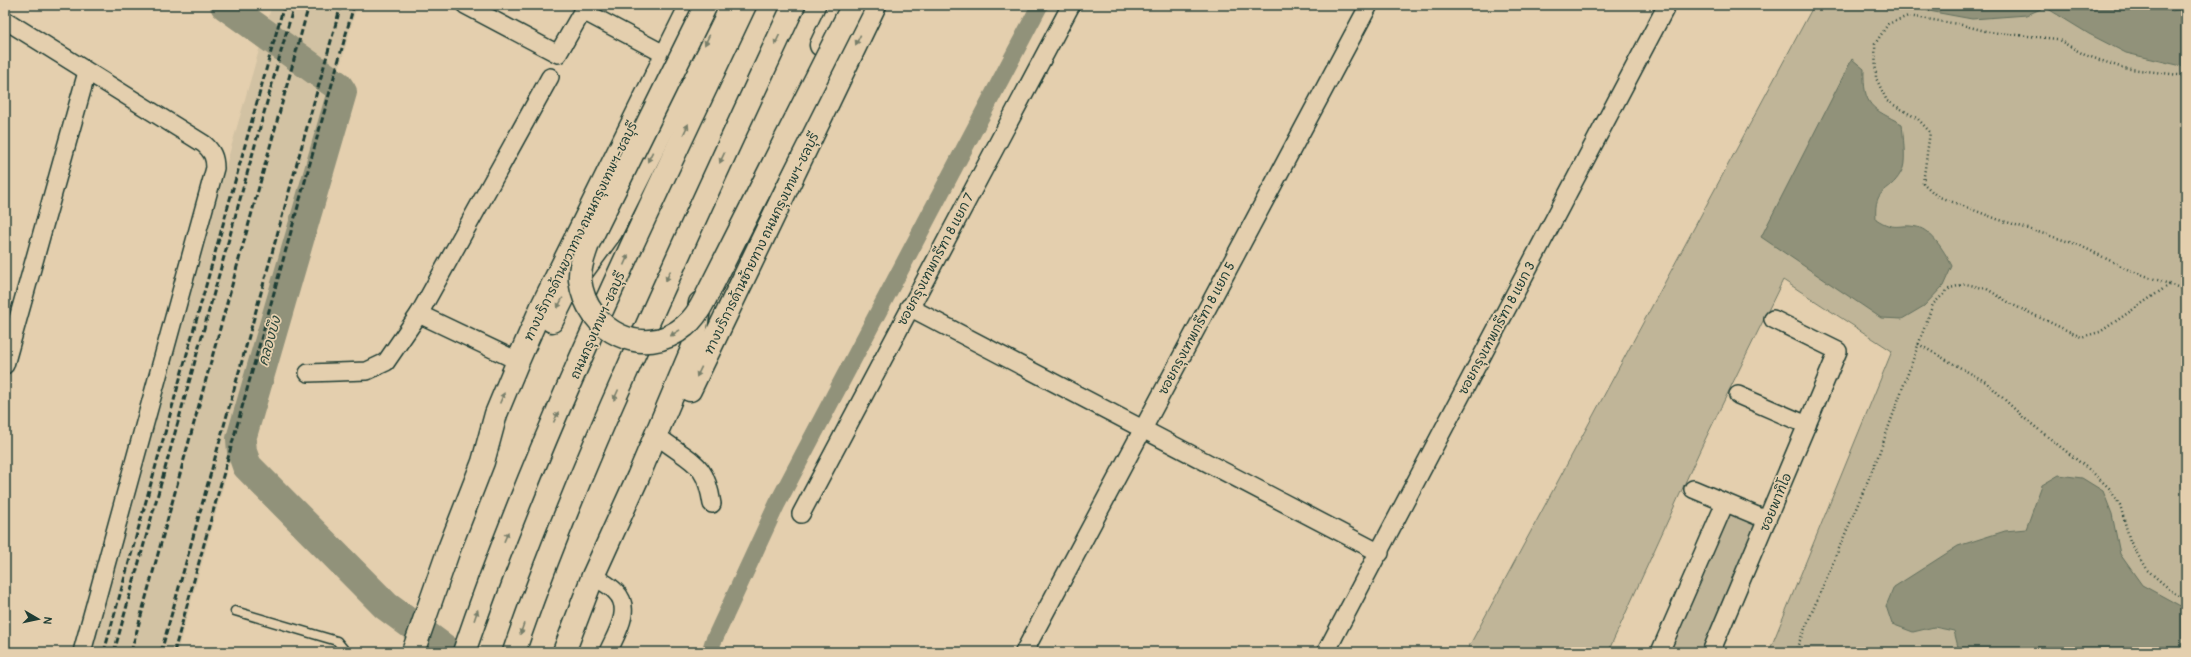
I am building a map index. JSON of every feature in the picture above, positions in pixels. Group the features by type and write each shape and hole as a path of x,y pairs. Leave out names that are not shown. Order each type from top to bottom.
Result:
{"main road":[{"name":"ทางบริการด้านขวาทาง ถนนกรุงเทพฯ-ชลบุรี","path":"413,652 449,549 483,462 496,414 518,361 542,306 691,5"},
{"path":"706,5 588,244 581,262 580,278 582,293 591,310 604,326 613,333 636,341 664,338 685,327 695,316 714,282 853,5"},
{"name":"ทางบริการด้านขวาทาง ถนนกรุงเทพฯ-ชลบุรี","path":"483,462 511,416 556,312 565,295 611,232 725,5"},
{"name":"ถนนกรุงเทพฯ-ชลบุรี","path":"464,652 491,573 549,433 635,238 745,5"},
{"path":"514,652 529,606 595,443 686,236 794,5"},
{"name":"ทางบริการด้านซ้ายทาง ถนนกรุงเทพฯ-ชลบุรี","path":"564,652 593,576 638,477 693,347 702,297 840,5"},
{"name":"ทางบริการด้านซ้ายทาง ถนนกรุงเทพฯ-ชลบุรี","path":"638,477 664,442 875,5"}],"street":[{"path":"465,5 558,54 584,8 666,55"},
{"name":"ซอยกรุงเทพกรีฑา 8 แยก 7","path":"800,514 1071,5"},
{"name":"ซอยกรุงเทพกรีฑา 8 แยก 5","path":"1024,652 1369,5"},
{"name":"ซอยกรุงเทพกรีฑา 8 แยก 3","path":"1326,652 1380,553 1478,360 1667,5"},
{"path":"5,20 204,144 215,158 215,168 82,652"},
{"path":"5,365 87,72"},
{"path":"308,373 367,371 386,362 419,314 550,77"},
{"path":"909,307 1380,553"},
{"path":"419,314 518,361"},
{"name":"ซอยพาทิโอ","path":"1711,652 1838,351 1773,319"},
{"path":"1738,394 1807,425"},
{"path":"664,442 703,471 708,482 712,504"},
{"path":"1693,489 1767,520"},
{"path":"1660,652 1725,503"},
{"path":"593,576 616,591 622,601 624,609 620,625 608,652"}],"lane":[{"path":"235,611 336,641 346,652"}],"path":[{"path":"2186,76 2123,68 2085,55 2057,39 1989,32 1958,24 1908,16 1888,24 1875,44 1876,78 1887,101 1918,119 1930,132 1923,183 1938,196 1997,219 2079,245 2129,270 2186,290"},
{"path":"1795,652 1877,459 1933,304 1950,288 1966,284 1987,289 2013,305 2081,337 2100,332 2169,284"},
{"path":"1918,344 1986,382 2024,418 2109,488 2120,505 2130,541 2146,569 2174,593 2186,600"}],"shaded area":[{"path":"272,5 357,5 177,652 86,652"},
{"path":"1814,5 2186,5 2186,652 1769,652 1892,351 1783,280 1700,450 1608,652 1466,652"},
{"path":"1896,5 2157,5 2172,11 2186,8 2186,67 2126,53 2089,34 2045,7 2027,15 1972,19"},
{"path":"1852,59 1864,69 1865,91 1871,105 1883,114 1902,124 1904,153 1903,168 1899,177 1884,190 1877,200 1876,219 1888,225 1911,226 1923,229 1938,243 1952,266 1943,286 1924,306 1902,319 1881,318 1761,237"},
{"path":"2059,475 2082,478 2103,491 2112,514 2120,554 2142,585 2186,609 2186,652 1956,652 1958,647 1954,631 1934,627 1913,632 1892,624 1886,606 1894,587 1958,546 2005,531 2026,529 2042,485"},
{"path":"1729,510 1759,524 1705,652 1667,652"}],"waterway":[{"name":"คลองบึง","path":"225,5 338,86 342,92 241,439 242,452 247,466 386,606 449,652"},
{"path":"710,652 713,642 777,504 1040,5"}],"railway":[{"path":"104,652 284,5"},
{"path":"114,652 294,5"},
{"path":"131,652 309,5"},
{"path":"161,652 341,5"},
{"path":"174,652 354,5"}]}
